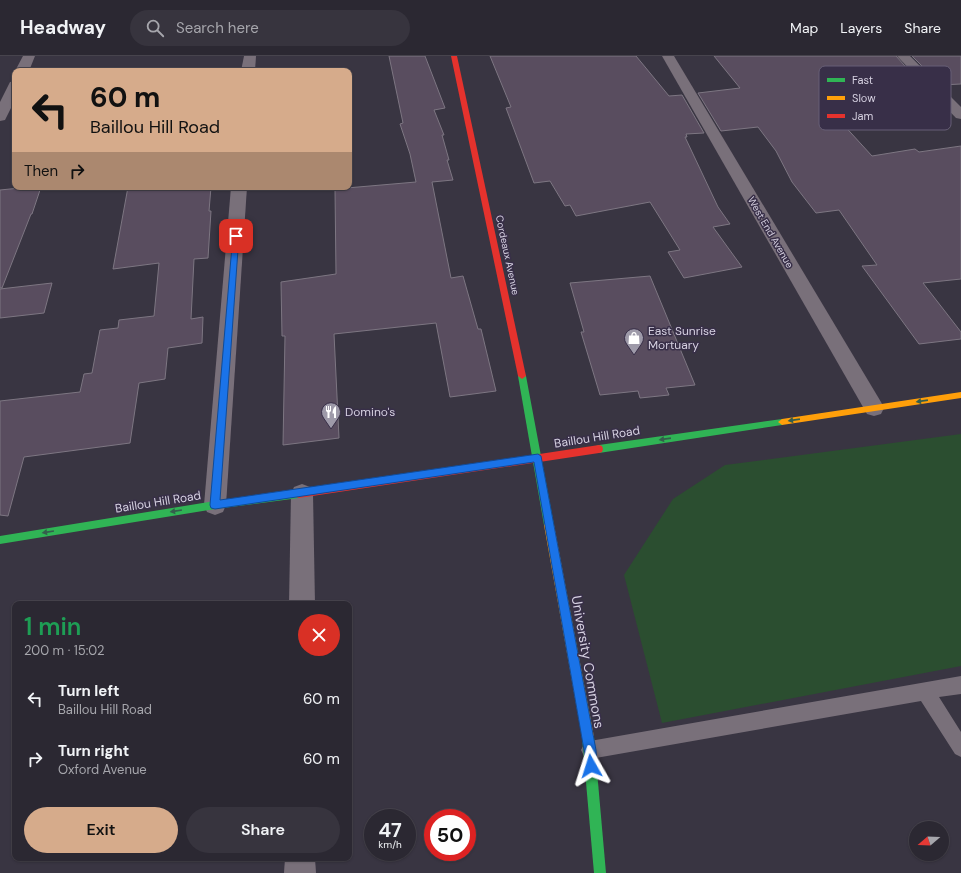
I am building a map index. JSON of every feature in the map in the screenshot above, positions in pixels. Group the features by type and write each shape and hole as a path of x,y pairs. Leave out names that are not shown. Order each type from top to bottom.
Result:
{"main road":[{"name":"Cordeaux Avenue","path":"454,56 520,364 527,408 538,458"},
{"name":"Baillou Hill Road","path":"0,540 215,505 302,494 961,395"},
{"name":"University Commons","path":"538,458 590,750 600,873"}],"street":[{"path":"23,68 29,56"},
{"path":"248,68 250,56"},
{"name":"West End Avenue","path":"668,56 874,408"},
{"path":"903,56 913,66"},
{"path":"0,117 12,91"},
{"path":"951,105 961,115"},
{"path":"215,505 240,190"},
{"path":"302,494 302,601"},
{"path":"300,861 300,873"}],"lane":[{"path":"590,750 961,685"},
{"path":"925,691 961,748"}],"green space":[{"path":"961,434 961,666 662,723 624,575 673,499 725,465"}],"building":[{"path":"389,56 425,56 445,108 434,110 444,135 442,135 453,180 432,182 451,278 463,276 478,329 481,329 496,391 450,397 436,323 334,334 339,438 283,445 285,336 282,336 281,282 336,274 335,190 352,190 352,188 416,182 410,154 400,124 403,123"},
{"path":"490,56 636,56 669,96 682,95 704,133 686,134 687,137 685,137 718,207 730,224 713,227 742,267 684,278 668,252 680,250 650,202 576,216 570,205 565,206 550,181 534,183 506,108 511,107"},
{"path":"714,56 896,56 905,66 819,66 819,130 848,130 872,156 915,149 919,152 961,146 961,279 923,283 961,332 961,339 919,344 862,266 877,265 839,210 816,213 792,182 776,151 758,127 721,131 698,93 740,88"},
{"path":"912,56 961,56 961,84 951,84 951,66 922,66"},
{"path":"0,190 40,190 32,214 2,288 0,288"},
{"path":"127,190 211,190 208,258 194,259 191,319 203,317 202,343 168,348 165,379 139,383 130,443 24,457 8,516 0,515 0,401 80,392 84,374 92,373 100,330 118,328 119,320 154,316 159,263 113,269"},
{"path":"650,276 695,385 666,388 669,395 640,398 638,391 600,395 581,332 584,332 570,283"},
{"path":"52,283 44,313 0,318 0,289"}],"traffic: fast":[{"path":"522,376 549,525"},
{"path":"599,449 782,422"},
{"path":"0,540 215,505 299,494"},
{"path":"588,737 600,873"}],"traffic: slow":[{"path":"782,422 961,395"},
{"path":"549,525 588,737"}],"traffic: jam":[{"path":"454,56 522,376"},
{"path":"299,494 599,449"}],"place":[{"name":"East Sunrise Mortuary","path":"634,355"},
{"name":"Domino's","path":"331,429"}],"route":[{"path":"236,236 215,505 302,494 538,458 590,750 591,766"}]}
